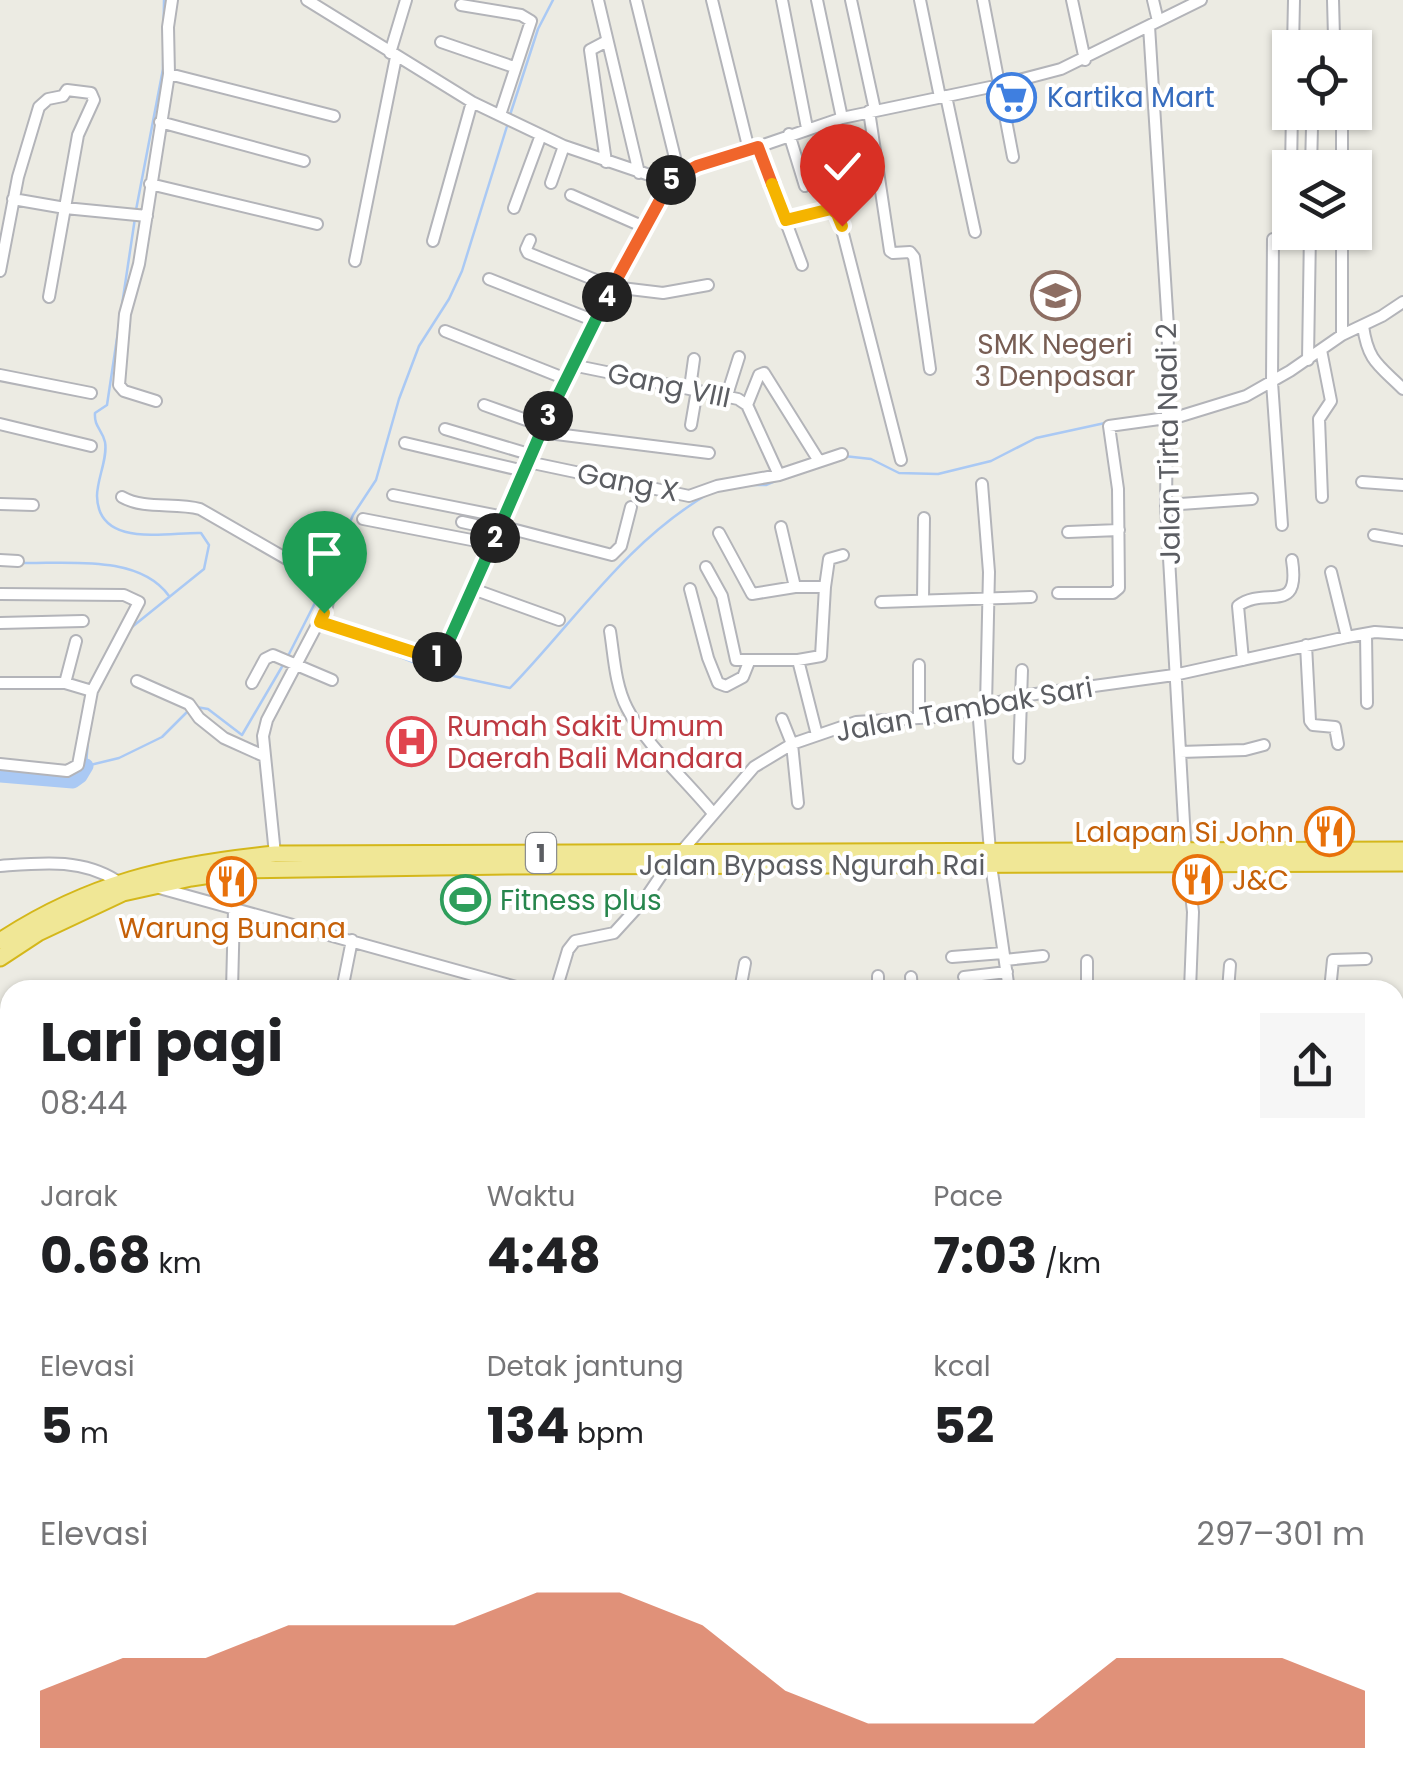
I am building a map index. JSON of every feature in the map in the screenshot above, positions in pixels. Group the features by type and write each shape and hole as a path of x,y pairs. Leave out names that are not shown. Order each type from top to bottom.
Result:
{"highway":[{"name":"Jalan Bypass Ngurah Rai","path":"0,941 68,901 117,881 206,860 274,854 579,859 668,865 1403,850"},
{"name":"Jalan Bypass Ngurah Rai","path":"0,958 78,912 124,893 191,878 279,868 681,852 990,858"},
{"name":"Jalan Bypass Ngurah Rai","path":"1187,856 1403,863"}],"street":[{"path":"156,401 124,392 119,386 125,314 169,74 172,0"},
{"path":"306,0 472,102 606,162 674,178 807,128 872,110 1000,85 1085,60 1201,0"},
{"path":"356,261 406,0"},
{"path":"598,0 640,172"},
{"path":"318,626 436,657 448,643 572,365 674,178 636,0"},
{"path":"712,0 754,148 802,265"},
{"path":"782,0 807,128"},
{"path":"817,0 842,118"},
{"path":"851,0 872,110 890,250 892,254 910,252 914,256 930,369"},
{"path":"920,0 975,232"},
{"path":"983,0 1013,157"},
{"path":"1072,0 1085,60"},
{"name":"Jalan Tirta Nadi 2","path":"1153,0 1168,327 1166,505 1174,675 1193,912 1190,980"},
{"path":"1293,30 1294,0"},
{"path":"1334,0 1334,30"},
{"path":"462,5 530,19 514,67 507,118"},
{"path":"606,162 590,50 608,41"},
{"path":"441,42 514,67"},
{"path":"169,74 334,116"},
{"path":"0,271 13,199 33,123 43,102 60,98 67,90 91,93 93,104 81,125 49,297"},
{"path":"433,241 472,102"},
{"path":"160,122 304,160"},
{"path":"789,134 805,186"},
{"path":"514,208 541,135"},
{"path":"551,182 564,146"},
{"path":"150,184 316,224"},
{"path":"572,195 644,227"},
{"path":"13,199 145,216"},
{"path":"786,220 826,209 837,214 900,460"},
{"path":"530,240 528,253 612,287 662,293 708,285"},
{"path":"1273,250 1272,382 1282,525"},
{"path":"1308,360 1310,250"},
{"path":"1342,250 1342,334"},
{"path":"489,279 595,321"},
{"path":"1058,593 1117,591 1116,458 1108,426 1165,418 1225,403 1272,382 1342,334 1403,302"},
{"path":"1362,326 1366,350 1403,389"},
{"path":"445,331 566,380"},
{"path":"1321,350 1332,400 1318,421 1322,497"},
{"path":"727,395 739,356"},
{"path":"691,424 694,359"},
{"name":"Gang VIII","path":"572,365 727,395 747,405 778,475"},
{"path":"747,405 758,375 764,373 820,461"},
{"path":"0,375 91,393"},
{"path":"484,406 542,429 709,454"},
{"path":"0,424 91,446"},
{"path":"445,429 528,462"},
{"path":"405,444 528,462"},
{"name":"Gang X","path":"528,462 689,496 717,486 778,475 842,454"},
{"path":"1362,482 1403,486"},
{"path":"982,484 988,600 982,706 990,858 1008,980"},
{"path":"393,495 465,509 501,524 612,555 621,546 630,508"},
{"path":"122,497 140,504 181,504 200,509 332,585 318,626 290,663 268,720 264,756 274,854"},
{"path":"1166,505 1252,500"},
{"path":"0,504 32,505"},
{"path":"457,536 465,509"},
{"path":"363,518 492,544"},
{"path":"923,600 924,518"},
{"path":"462,522 501,524"},
{"path":"782,527 795,587"},
{"path":"1068,532 1119,530"},
{"path":"719,533 752,594 825,587"},
{"path":"1374,535 1403,540"},
{"path":"706,566 722,596 734,657 749,662 798,660 819,658 823,652 829,559 842,555"},
{"path":"0,560 18,561"},
{"path":"1244,660 1238,606 1245,600 1291,591 1292,560"},
{"path":"1332,572 1347,637"},
{"path":"473,589 559,620"},
{"path":"690,589 718,683 726,686 743,677 749,662"},
{"path":"0,594 124,595 138,600 92,691 80,757 74,769 0,764"},
{"path":"881,602 1031,597"},
{"path":"0,623 83,620"},
{"path":"610,631 626,708 644,736 712,812"},
{"path":"1366,634 1366,702"},
{"name":"Jalan Tambak Sari","path":"681,852 754,767 792,744 856,722 950,716 1020,696 1174,675 1347,637 1403,634"},
{"path":"65,682 76,641"},
{"path":"1306,645 1311,723 1335,727 1338,744"},
{"path":"252,683 266,658 273,655 332,680"},
{"path":"798,660 817,735"},
{"path":"918,666 918,718"},
{"path":"1019,758 1022,670"},
{"path":"137,681 188,704 198,718 234,744 264,756"},
{"path":"0,683 65,682 92,691"},
{"path":"782,719 792,744 798,803"},
{"path":"1180,752 1264,746"},
{"path":"0,866 74,864 117,881"},
{"path":"559,980 575,940 614,933 668,865"},
{"path":"191,878 195,896 203,902"},
{"path":"152,886 492,980"},
{"path":"232,980 234,910"},
{"path":"344,980 352,940"},
{"path":"964,977 1005,962 1044,956"},
{"path":"952,957 1005,962"},
{"path":"1331,980 1333,960 1366,958"},
{"path":"1087,961 1087,980"},
{"path":"741,980 744,963"},
{"path":"1229,980 1230,965"}],"waterway":[{"path":"136,210 163,69 164,0"},
{"path":"510,115 538,29 553,0"},
{"path":"327,577 353,515 376,480 419,346 462,271 508,123"},
{"path":"132,627 204,569 209,545 201,533 154,535 122,531 100,513 97,489 106,448 95,413 107,405 135,218"},
{"path":"844,456 871,459 899,473 938,474 991,461 1036,438 1105,423"},
{"path":"749,485 775,481"},
{"path":"341,634 444,674 510,688 626,559 679,513 708,494"},
{"path":"21,563 121,567 140,573 169,596"},
{"path":"287,658 324,585"},
{"path":"196,707 208,709 242,735 283,665"},
{"path":"88,739 86,766 119,758 162,737 189,710"},
{"path":"0,775 73,781 86,766"}],"place":[{"name":"Kartika Mart","path":"1012,97"},
{"name":"SMK Negeri 3 Denpasar","path":"1055,296"},
{"name":"Rumah Sakit Umum Daerah Bali Mandara","path":"412,742"},
{"name":"Lalapan Si John","path":"1329,832"},
{"name":"J&C","path":"1197,880"},
{"name":"Warung Bunana","path":"232,881"},
{"name":"Fitness plus","path":"465,900"}],"route":[{"path":"324,613 320,622 429,657 441,654 572,365 644,227 670,182 679,174 758,147 786,220 831,209 842,226"}]}
